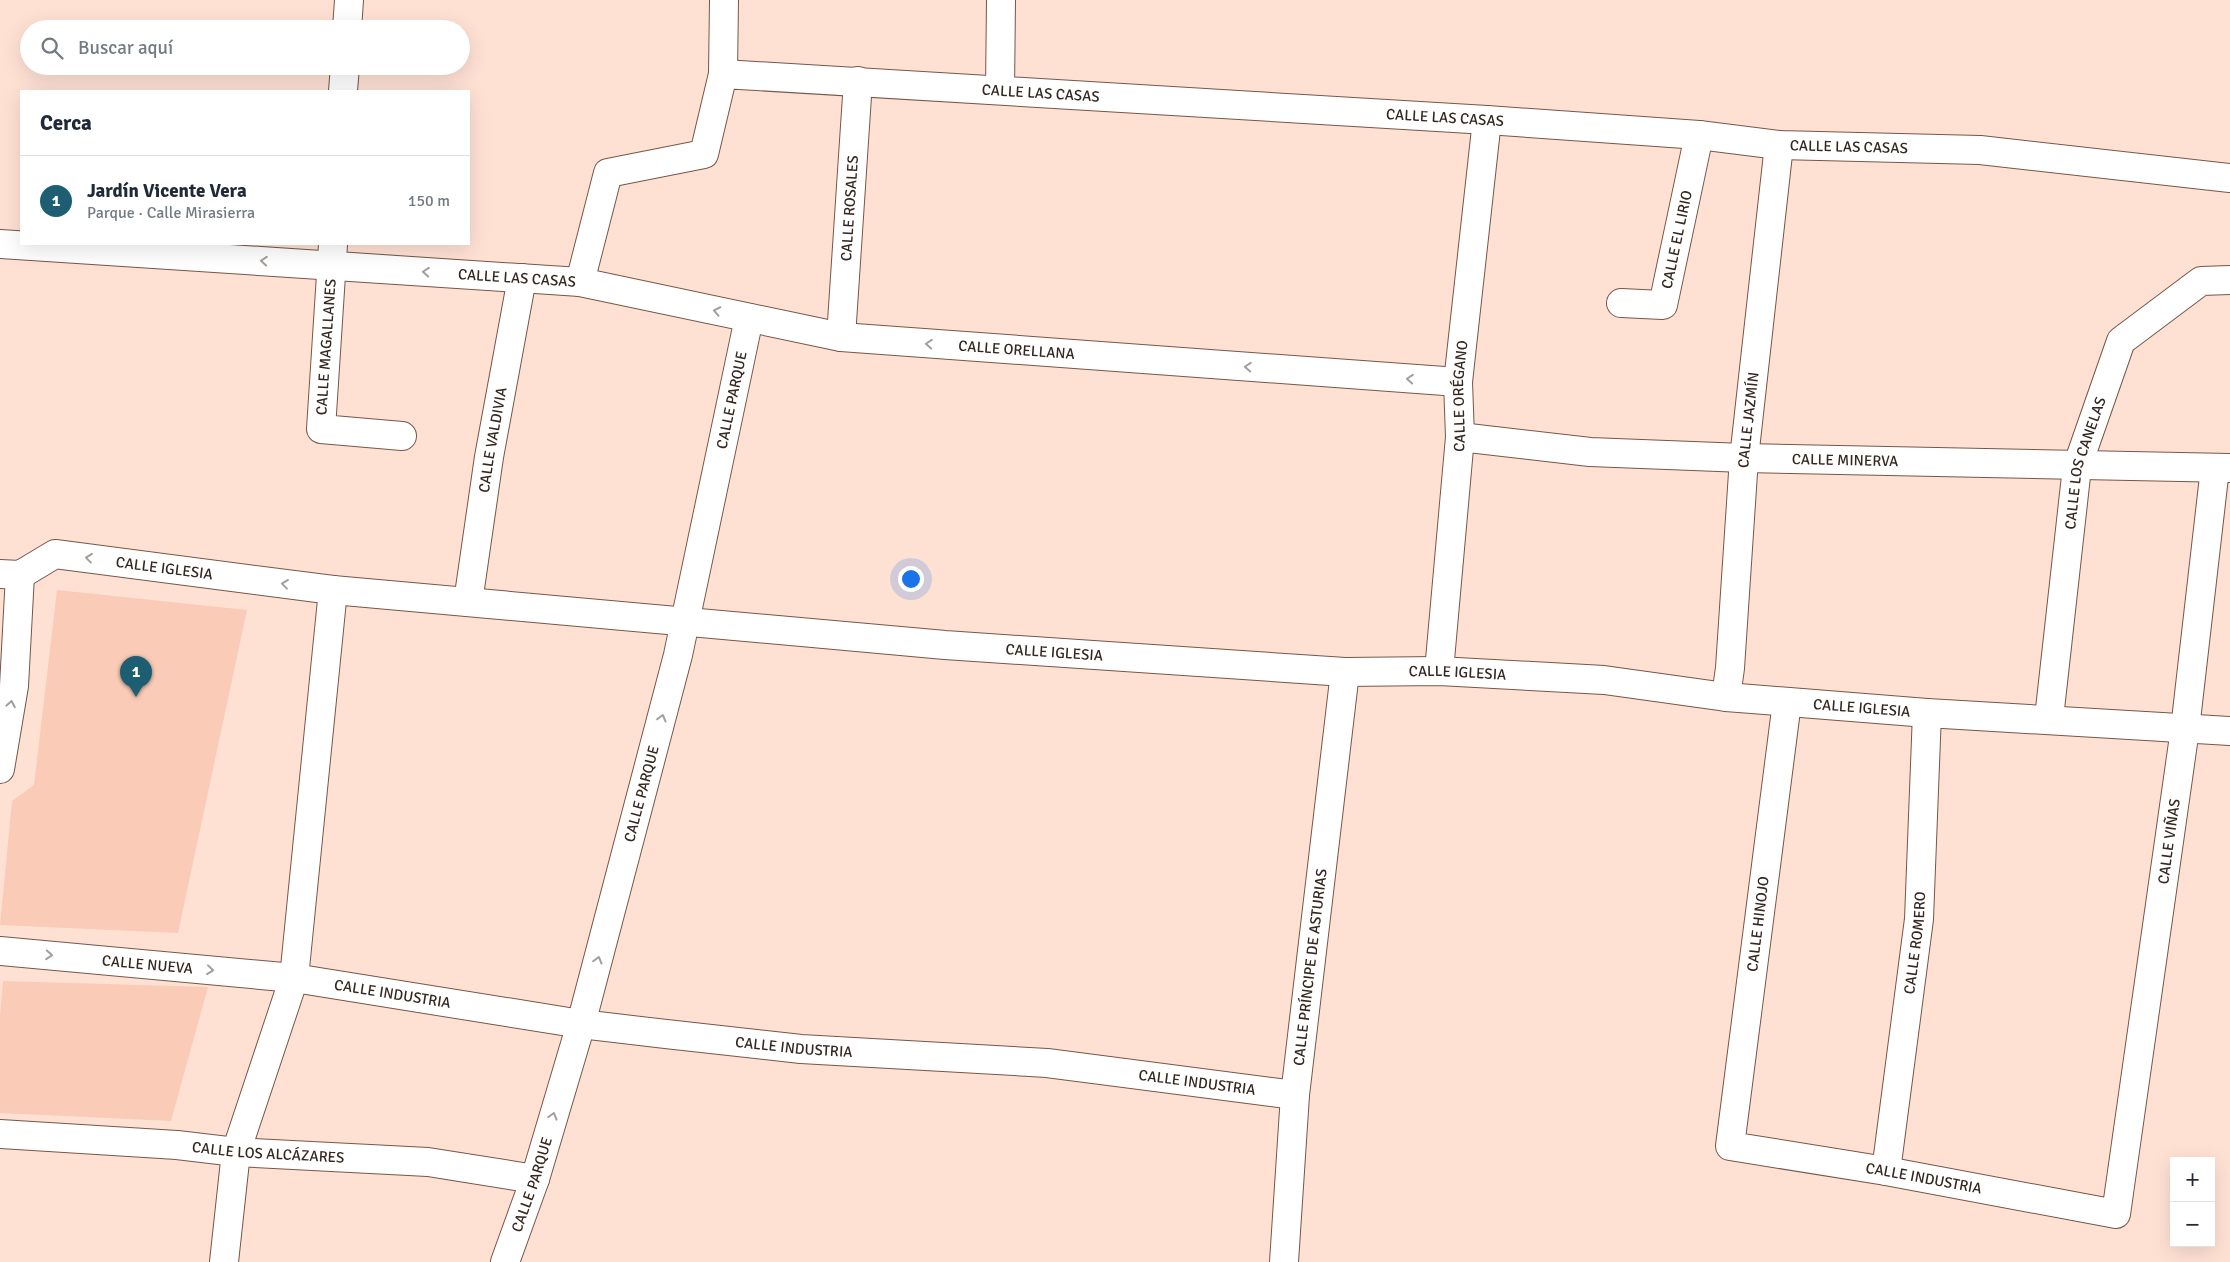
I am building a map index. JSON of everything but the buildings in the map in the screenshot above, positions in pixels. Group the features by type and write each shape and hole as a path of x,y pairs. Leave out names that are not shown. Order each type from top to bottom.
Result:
{"street":[{"path":"348,20 349,0"},
{"path":"723,74 724,0"},
{"path":"1000,90 1001,0"},
{"name":"CALLE LAS CASAS","path":"30,245 333,255 522,278 580,282 608,173 704,154 723,74 1487,120 1698,135 1779,146 1980,150 2230,178"},
{"path":"343,90 344,75"},
{"name":"CALLE ROSALES","path":"841,337 858,81"},
{"name":"CALLE ORÉGANO","path":"1439,671 1460,437 1458,382 1487,120"},
{"name":"CALLE EL LIRIO","path":"1622,303 1663,305 1698,135"},
{"name":"CALLE JAZMÍN","path":"1726,697 1730,668 1744,458 1779,146"},
{"name":"CALLE LAS CASAS","path":"0,244 20,245"},
{"name":"CALLE MAGALLANES","path":"333,255 321,429 402,436"},
{"name":"CALLE VALDIVIA","path":"468,602 489,457 522,278"},
{"name":"CALLE LOS CANELAS","path":"2049,718 2077,467 2121,341 2201,281 2230,280"},
{"name":"CALLE ORELLANA","path":"580,282 841,337 1458,382"},
{"name":"CALLE PARQUE","path":"505,1262 535,1179 581,1024 686,622 749,318"},
{"name":"CALLE MINERVA","path":"1460,437 1590,452 2077,467 2223,468"},
{"name":"CALLE VIÑAS","path":"2116,1214 2223,468"},
{"name":"CALLE IGLESIA","path":"10,574 56,554 333,590 954,645 1345,672 1439,671 1604,680 1726,697 1787,702 1927,713 2049,718 2230,731"},
{"path":"0,769 14,686 10,574"},
{"path":"224,1262 236,1152 294,978 333,590"},
{"name":"CALLE PRÍNCIPE DE ASTURIAS","path":"1284,1262 1295,1094 1345,672"},
{"name":"CALLE HINOJO","path":"1730,1146 1787,702"},
{"name":"CALLE ROMERO","path":"1886,1170 1918,918 1927,713"},
{"name":"CALLE NUEVA","path":"0,951 294,978"},
{"name":"CALLE INDUSTRIA","path":"294,978 581,1024 801,1049 1047,1063 1295,1094"},
{"name":"CALLE LOS ALCÁZARES","path":"0,1134 177,1145 236,1152 428,1162 535,1179"},
{"name":"CALLE INDUSTRIA","path":"1730,1146 1886,1170 2116,1214"}],"shaded area":[{"path":"57,590 247,610 178,933 0,925 12,801 34,785"},
{"path":"3,981 208,987 171,1121 0,1113 0,1017"}],"place":[{"name":"Jardín Vicente Vera","path":"136,697"}]}
